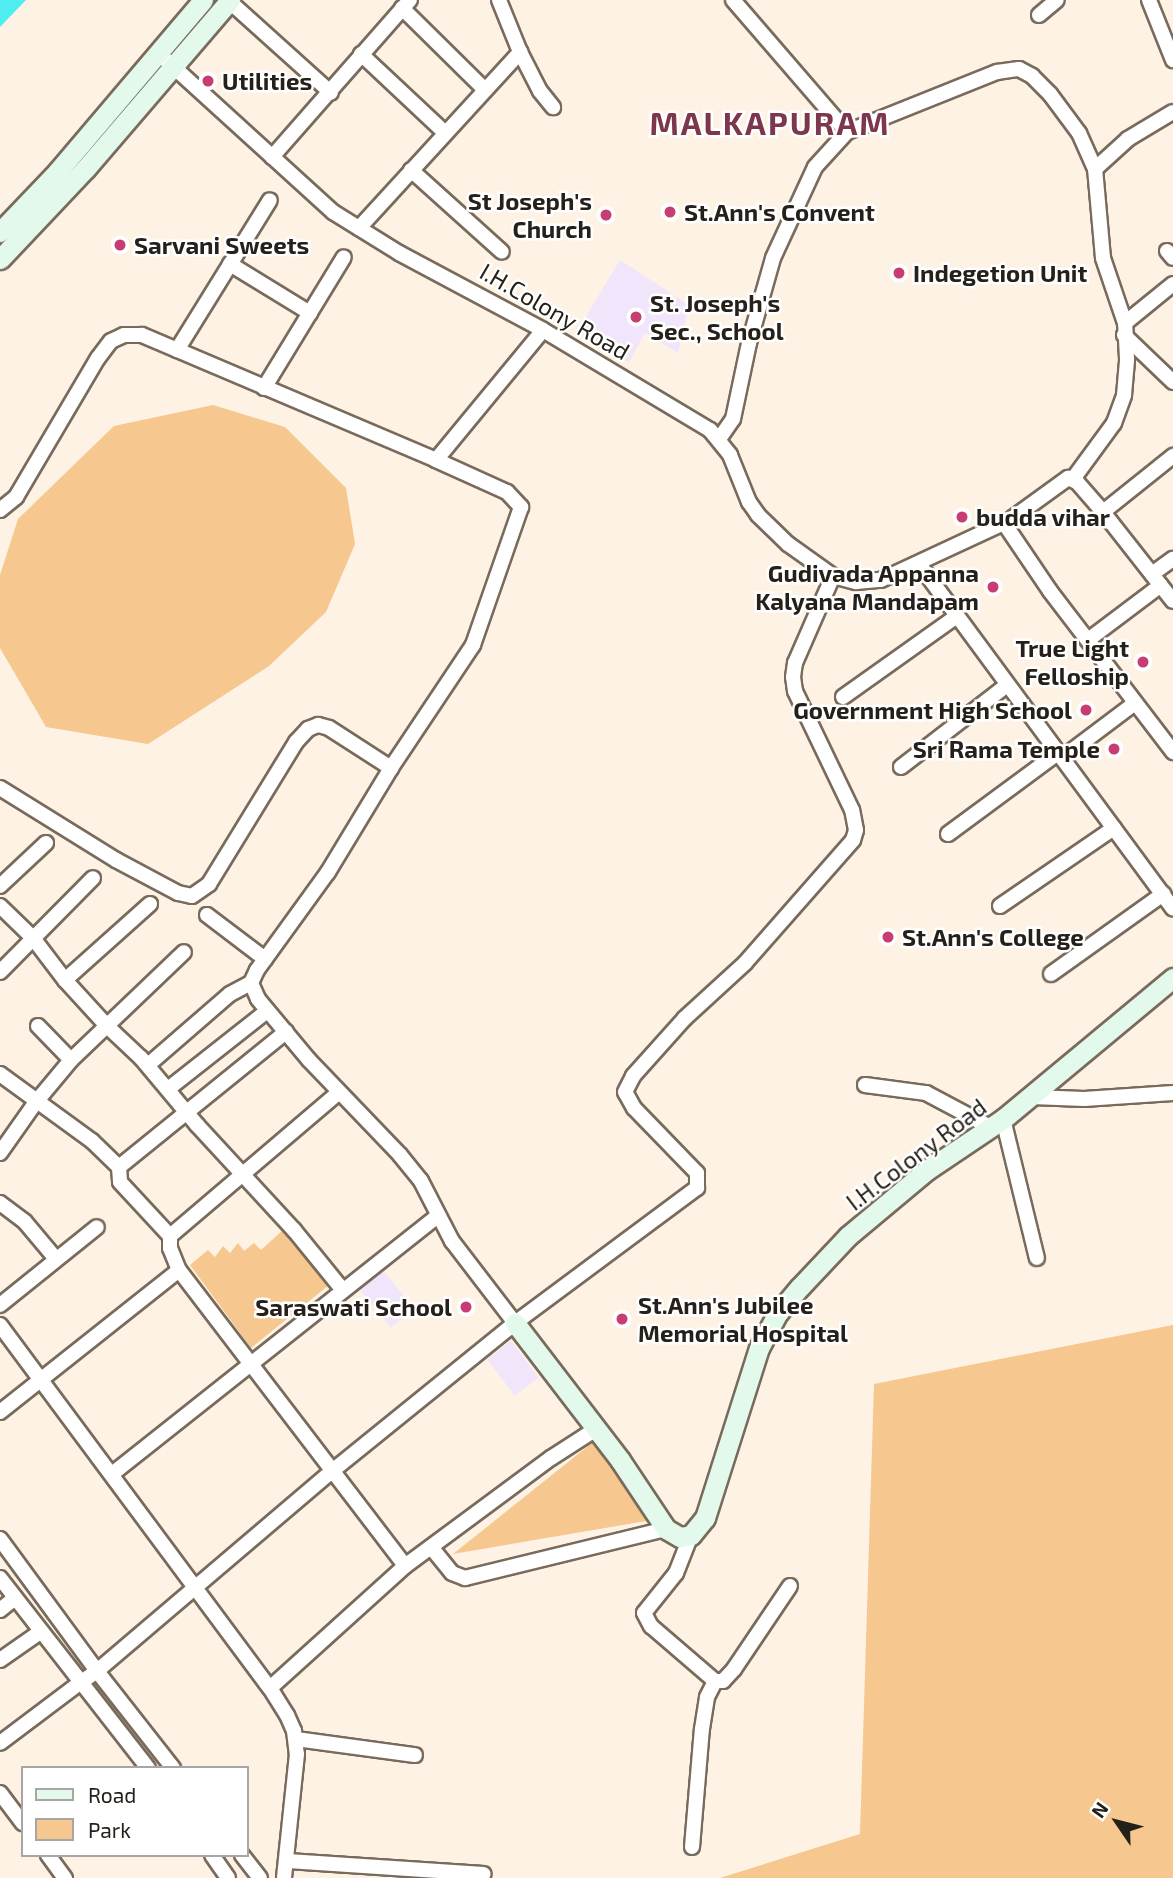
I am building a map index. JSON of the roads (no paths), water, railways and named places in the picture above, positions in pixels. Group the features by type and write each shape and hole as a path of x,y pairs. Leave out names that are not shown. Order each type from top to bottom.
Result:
{"street":[{"path":"0,259 86,168 203,0"},
{"path":"0,232 165,58 230,0 331,93"},
{"path":"499,0 520,52 540,91 554,107"},
{"path":"733,0 848,132"},
{"path":"1039,15 1057,0"},
{"path":"1156,3 1173,60"},
{"path":"272,158 406,4 484,89"},
{"path":"359,228 520,52"},
{"path":"361,54 445,133"},
{"name":"I.H.Colony Road","path":"165,58 333,212 399,253 543,330 702,425 719,439 730,455 749,502 758,515 788,544 833,576 856,582 881,580 1004,523 1064,480 1073,479"},
{"path":"719,439 733,419 749,343 773,258 814,167 848,132 997,72 1019,69 1032,76 1050,94 1079,133 1095,169 1103,258 1125,329 1127,359 1119,409 1101,444 1073,479 1103,512 1173,601"},
{"path":"1095,169 1128,139 1173,112"},
{"path":"411,170 502,252"},
{"path":"177,350 270,201"},
{"path":"264,388 344,257"},
{"path":"230,264 310,313"},
{"path":"1125,329 1173,284"},
{"path":"1125,329 1173,382"},
{"path":"436,460 543,330"},
{"path":"0,510 16,497 98,358 111,341 124,335 142,335 436,460 506,492 521,507 477,638 391,768 328,872 265,959 251,983 230,994 148,1065"},
{"path":"1103,512 1173,456"},
{"path":"1004,523 1173,752"},
{"path":"1088,640 1156,579 1173,559"},
{"path":"919,564 1173,908"},
{"path":"0,1743 97,1671 331,1472 515,1323 697,1188 697,1173 627,1099 627,1084 685,1018 746,963 853,840 856,830 852,810 795,691 793,677 795,663 833,576"},
{"path":"843,696 957,616"},
{"path":"901,767 1007,685"},
{"path":"948,834 1135,703"},
{"path":"0,788 116,860 178,893 192,896 209,884 296,742 309,729 318,725 329,728 391,768"},
{"path":"1000,906 1114,828"},
{"path":"0,886 46,843"},
{"path":"0,972 93,878"},
{"path":"1051,974 1163,894"},
{"path":"65,980 150,904"},
{"path":"0,906 33,938 65,980 107,1026 148,1065 342,1289"},
{"path":"207,915 265,959"},
{"path":"0,1153 36,1102 71,1060 184,952"},
{"name":"I.H.Colony Road","path":"691,1535 705,1518 751,1369 778,1313 848,1236 927,1170 1032,1097 1173,978"},
{"path":"251,983 252,991 267,1010 421,1181 452,1241 596,1429 666,1528 680,1537 691,1535"},
{"path":"168,1089 267,1010"},
{"path":"38,1026 71,1060"},
{"path":"119,1167 286,1032"},
{"path":"0,1074 92,1141 119,1167 120,1182 170,1236 170,1248 179,1270 405,1566"},
{"path":"865,1085 926,1093 997,1123 1037,1258"},
{"path":"170,1236 339,1092"},
{"path":"1032,1097 1084,1099 1173,1093"},
{"path":"0,1203 25,1222 56,1259"},
{"path":"112,1474 437,1216"},
{"path":"0,1305 97,1227"},
{"path":"0,1412 179,1270"},
{"path":"0,1325 39,1381 112,1474 271,1688 296,1739 285,1878"},
{"path":"271,1688 405,1566 551,1458 596,1429"},
{"path":"431,1547 452,1573 465,1578 666,1528"},
{"path":"691,1535 676,1573 644,1613 651,1626 715,1681 723,1681 734,1669 790,1586"},
{"path":"0,1539 97,1671 171,1766"},
{"path":"0,1578 146,1766"},
{"path":"0,1610 15,1598"},
{"path":"0,1660 40,1632"},
{"path":"692,1847 702,1729 707,1697 715,1681"},
{"path":"296,1739 415,1755"},
{"path":"0,1793 21,1819"},
{"path":"49,1857 61,1876"},
{"path":"213,1857 228,1878"},
{"path":"244,1857 260,1878"},
{"path":"288,1861 484,1874"}],"water":[{"path":"0,0 26,0 0,27"}],"place":[{"name":"Utilities","path":"208,81"},
{"name":"St.Ann's Convent","path":"670,212"},
{"name":"St Joseph's Church","path":"606,215"},
{"name":"Sarvani Sweets","path":"120,245"},
{"name":"Indegetion Unit","path":"899,273"},
{"name":"St. Joseph's Sec., School","path":"636,317"},
{"name":"budda vihar","path":"962,517"},
{"name":"Gudivada Appanna Kalyana Mandapam","path":"993,587"},
{"name":"True Light Felloship","path":"1143,662"},
{"name":"Government High School","path":"1086,710"},
{"name":"Sri Rama Temple","path":"1114,749"},
{"name":"St.Ann's College","path":"888,937"},
{"name":"Saraswati School","path":"466,1307"},
{"name":"St.Ann's Jubilee Memorial Hospital","path":"622,1319"}],"district":[{"name":"MALKAPURAM","path":"770,122"}]}
